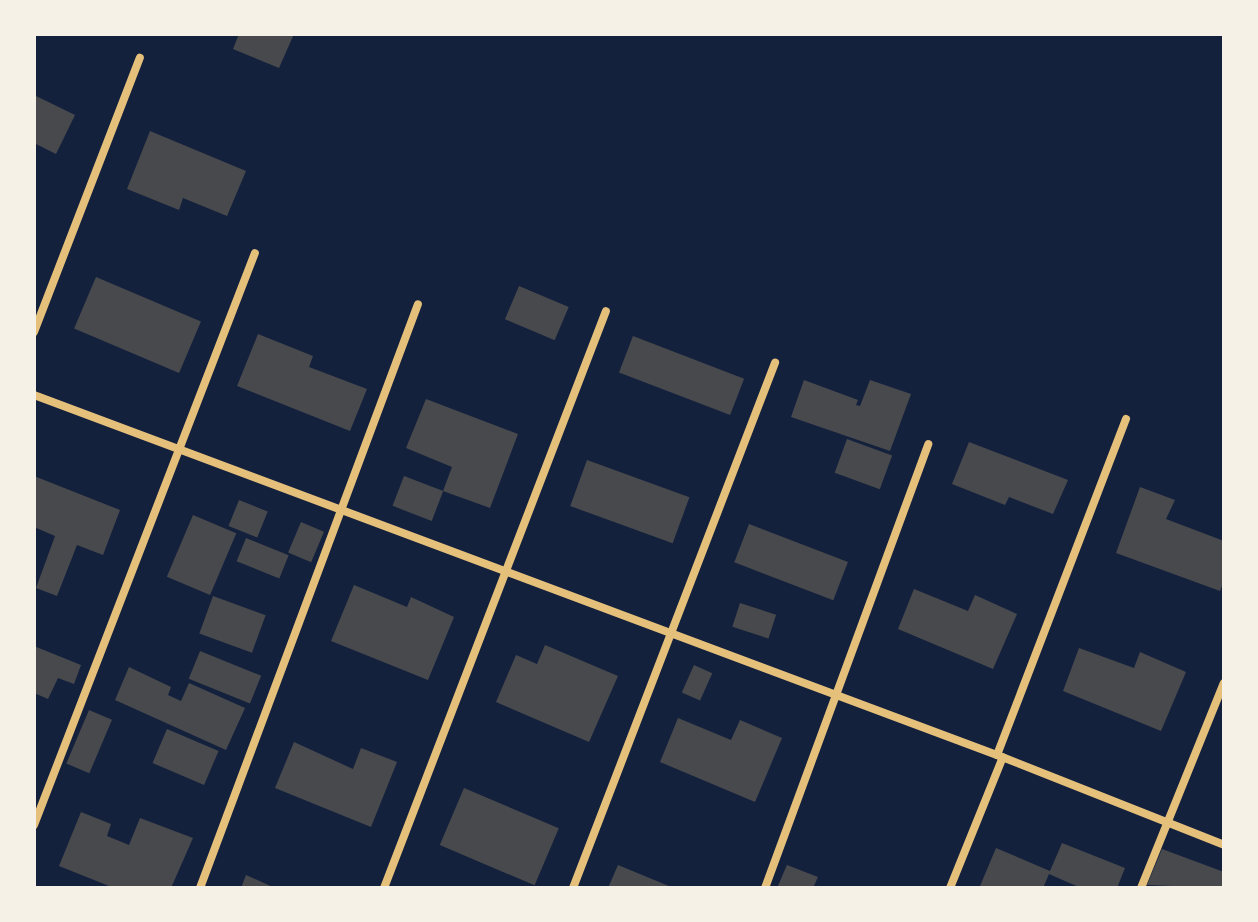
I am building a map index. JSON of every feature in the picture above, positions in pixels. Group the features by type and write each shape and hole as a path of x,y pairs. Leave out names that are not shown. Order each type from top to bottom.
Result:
{"street":[{"path":"34,332 140,58"},
{"path":"34,825 177,448 255,253"},
{"path":"200,888 418,304"},
{"path":"384,888 606,311"},
{"path":"573,888 775,363"},
{"path":"34,395 1000,756 1224,845"},
{"path":"950,888 1126,419"},
{"path":"765,888 833,693 928,444"},
{"path":"1141,888 1224,683"}],"building":[{"path":"239,34 294,34 279,68 233,49"},
{"path":"34,95 75,115 56,154 34,143"},
{"path":"150,131 246,171 227,216 183,198 179,210 127,189"},
{"path":"96,277 201,322 179,373 74,329"},
{"path":"519,286 569,307 555,340 505,319"},
{"path":"258,334 313,356 309,367 367,389 350,431 237,386"},
{"path":"633,336 744,379 730,415 619,372"},
{"path":"804,380 858,400 856,405 860,406 870,380 911,394 890,451 791,417"},
{"path":"426,399 518,434 490,508 443,491 452,467 406,448"},
{"path":"847,439 892,455 880,489 835,473"},
{"path":"969,442 1068,480 1053,514 1009,497 1005,505 952,484"},
{"path":"587,460 689,497 673,543 570,506"},
{"path":"34,476 120,510 103,555 77,545 57,596 36,588 55,536 34,527"},
{"path":"404,476 443,491 432,521 393,506"},
{"path":"1140,487 1175,500 1166,519 1224,541 1224,581 1220,591 1116,553"},
{"path":"239,500 268,512 257,538 229,526"},
{"path":"193,515 236,533 210,595 167,577"},
{"path":"301,522 324,532 311,562 288,552"},
{"path":"749,524 848,562 833,600 734,562"},
{"path":"246,538 289,555 279,578 237,561"},
{"path":"354,585 407,607 411,597 454,617 428,680 331,641"},
{"path":"914,589 968,611 975,595 1017,614 993,669 898,629"},
{"path":"213,596 266,615 252,653 199,634"},
{"path":"740,603 776,615 768,639 732,627"},
{"path":"545,645 618,676 589,742 496,702 516,655 537,664"},
{"path":"34,646 81,665 74,684 58,678 48,699 34,693"},
{"path":"1079,648 1134,668 1140,652 1186,672 1161,731 1063,691"},
{"path":"200,651 261,676 250,704 189,679"},
{"path":"694,665 712,673 700,701 682,692"},
{"path":"129,667 171,687 168,695 181,701 189,683 245,708 226,750 115,700"},
{"path":"89,710 112,720 89,773 66,763"},
{"path":"678,718 731,740 740,720 782,738 755,802 660,762"},
{"path":"167,729 219,751 204,785 153,763"},
{"path":"294,742 353,769 361,748 397,762 371,827 275,788"},
{"path":"464,788 559,828 535,885 440,845"},
{"path":"81,812 111,824 107,836 129,845 140,818 193,838 171,888 114,888 59,866"},
{"path":"1062,843 1125,868 1117,888 1081,888 1049,874 1043,888 980,886 996,848 1050,871"},
{"path":"1162,849 1224,872 1224,888 1147,885"},
{"path":"618,865 664,884 674,888 608,888"},
{"path":"787,865 818,877 813,888 777,888"},
{"path":"246,875 275,888 241,888"}]}
